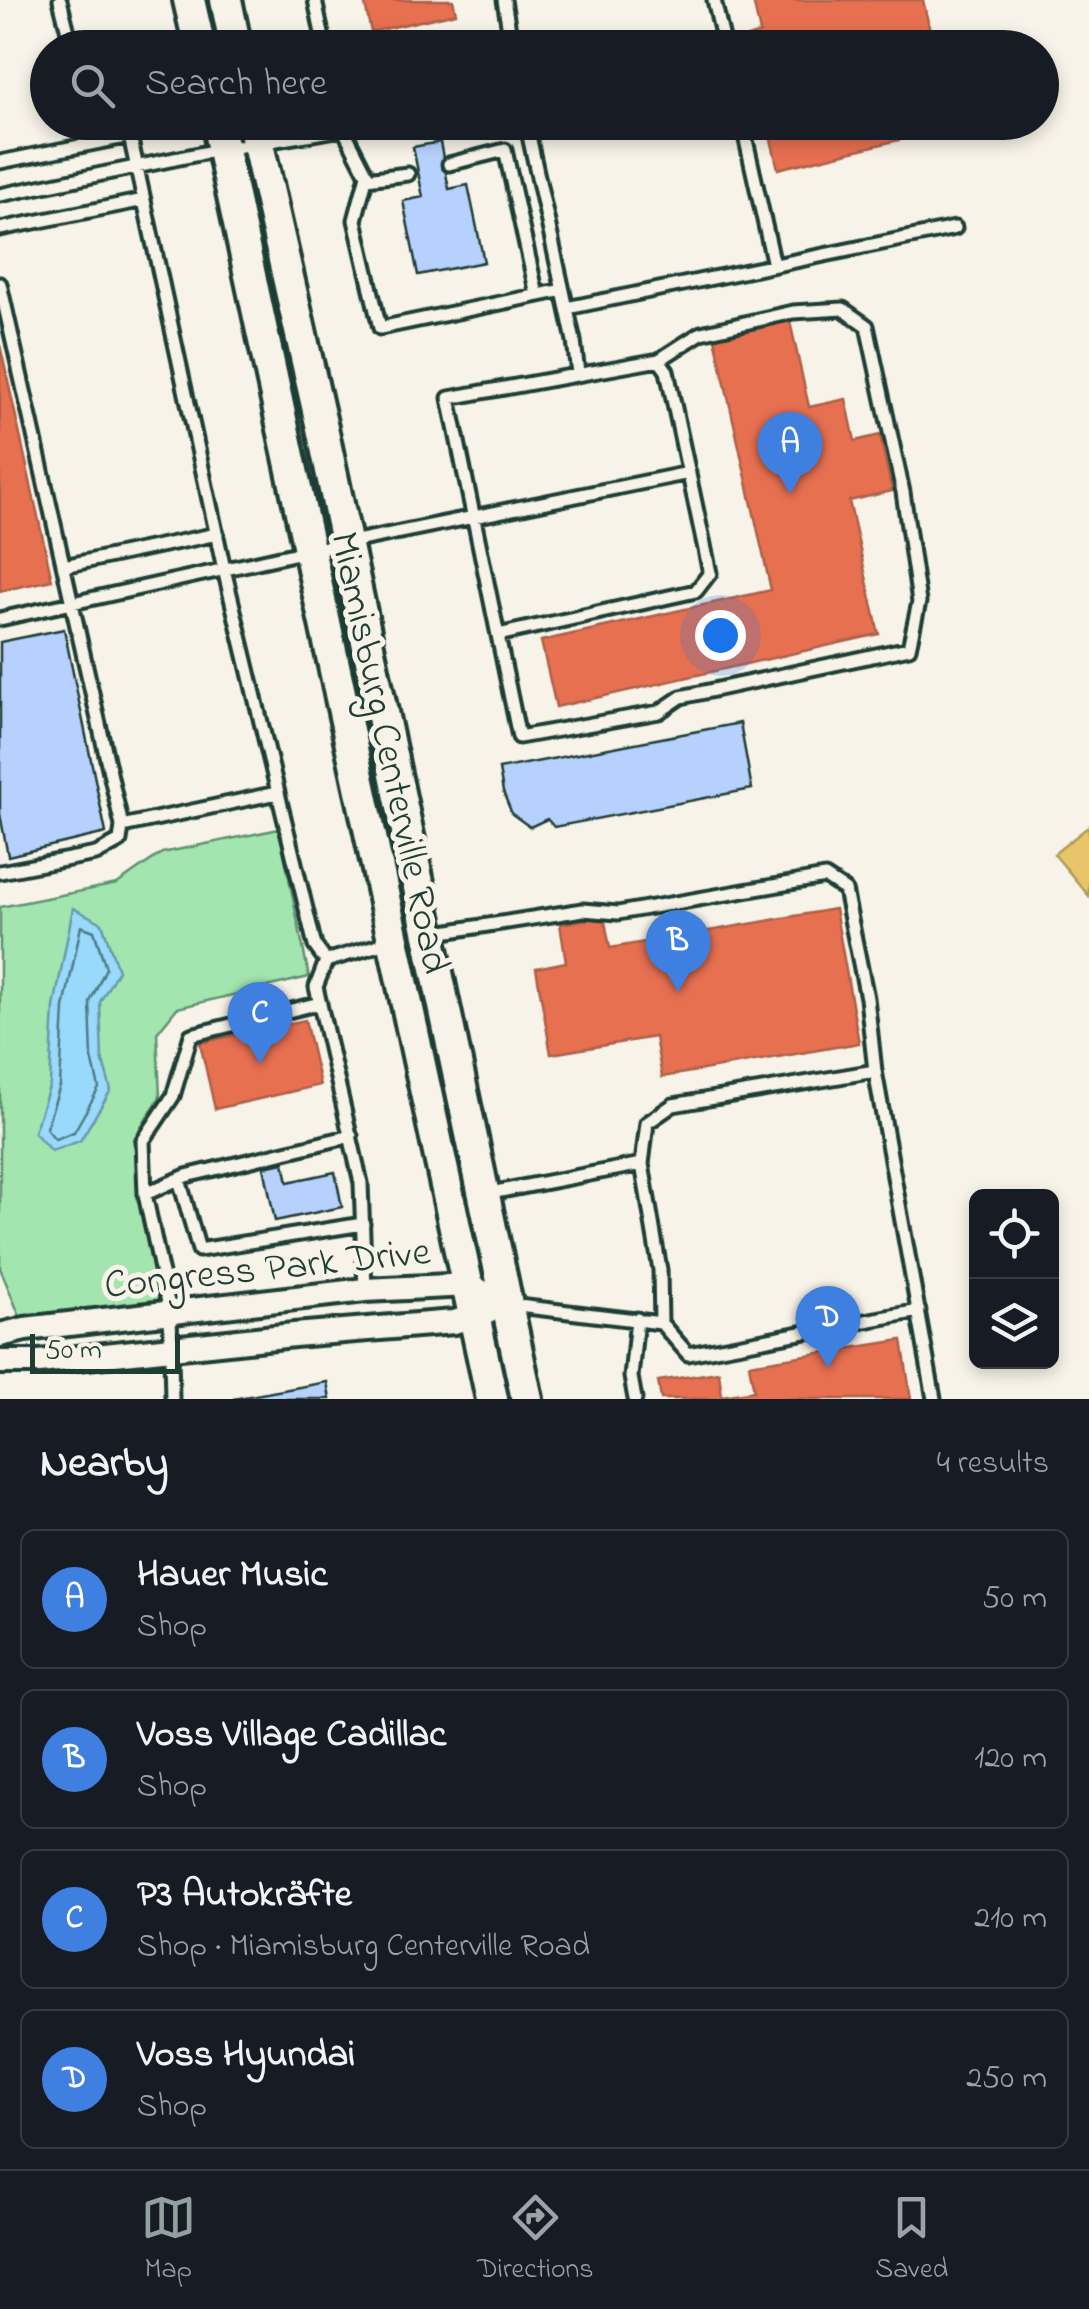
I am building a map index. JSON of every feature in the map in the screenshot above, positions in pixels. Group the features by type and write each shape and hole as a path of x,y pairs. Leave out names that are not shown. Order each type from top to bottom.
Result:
{"main road":[{"path":"189,0 196,30"},
{"path":"226,0 232,30"},
{"name":"Miamisburg Centerville Road","path":"221,140 492,1399"},
{"name":"Miamisburg Centerville Road","path":"257,140 527,1399"},
{"path":"392,941 427,935"}],"street":[{"name":"Congress Park Drive","path":"0,1333 365,1290 469,1285 506,1304"},
{"name":"Congress Park Drive","path":"2,1362 39,1362 454,1322 475,1318 506,1304"}],"lane":[{"path":"60,0 68,30"},
{"path":"315,0 321,30"},
{"path":"504,0 509,30"},
{"path":"714,0 720,30"},
{"path":"0,162 86,140"},
{"path":"131,140 277,793 314,946 326,960"},
{"path":"0,194 137,168 210,140"},
{"path":"348,140 367,176 355,220 380,328 562,290"},
{"path":"530,140 578,373"},
{"path":"746,140 774,265"},
{"path":"449,164 504,150 537,295"},
{"path":"366,179 408,174"},
{"path":"0,229 144,200"},
{"path":"567,308 954,228"},
{"path":"0,284 122,826 120,841 96,854 0,872"},
{"path":"843,309 868,326 903,492 919,602 908,648 680,697 659,712 519,737 449,398 578,373 659,360 701,333 793,312 843,309"},
{"path":"498,635 696,592 710,573 668,372 659,360"},
{"path":"0,620 72,601 690,473"},
{"path":"64,566 217,534"},
{"path":"122,826 277,793"},
{"path":"427,935 583,910 618,913 824,877 845,890 867,998 875,1071 934,1399"},
{"path":"326,960 392,941"},
{"path":"326,960 316,987 362,1183 365,1290"},
{"path":"172,1399 170,1312 145,1194 143,1141 174,1096 191,1035 320,1003"},
{"path":"875,1071 673,1104 647,1124 642,1164 660,1270 661,1322 688,1354 918,1311"},
{"path":"145,1194 179,1179 351,1136"},
{"path":"485,1194 642,1164"},
{"path":"179,1179 199,1250 363,1224"},
{"path":"506,1304 661,1322"},
{"path":"636,1399 631,1377 638,1319"},
{"path":"0,1333 2,1362"}],"green space":[{"path":"279,829 309,977 177,1008 157,1033 160,1097 133,1140 170,1312 25,1329 0,1268 0,907 117,884 162,853"}],"water":[{"path":"73,908 102,923 118,970 100,1002 102,1058 111,1090 80,1141 51,1151 34,1132 50,1084 54,1007"}],"building: Homes":[{"path":"1089,826 1089,896 1054,854"}],"building: Shops":[{"path":"364,0 453,0 456,13 371,30"},
{"path":"753,0 923,0 930,30 759,30"},
{"path":"771,140 899,140 778,169"},
{"path":"789,317 809,407 846,399 855,441 880,435 892,491 849,501 879,634 556,707 541,641 771,590 714,334"},
{"path":"0,345 52,580 0,591"},
{"path":"835,909 859,1043 662,1077 655,1037 551,1054 536,968 566,962 560,924 604,916 610,948"},
{"path":"305,1020 320,1085 215,1109 200,1043"},
{"path":"902,1340 911,1399 661,1399 658,1381 719,1372 722,1396 754,1391 749,1364"}],"building: Other":[{"path":"440,142 449,189 468,185 484,262 418,275 403,201 423,197 413,147"},
{"path":"64,629 106,833 8,856 0,814 0,642"},
{"path":"740,723 752,789 554,827 547,819 530,827 512,814 503,792 499,769"},
{"path":"284,1163 288,1182 335,1172 342,1207 275,1221 264,1167"},
{"path":"327,1382 330,1399 233,1399"}],"place":[{"name":"Hauer Music","path":"790,494"},
{"name":"Voss Village Cadillac","path":"678,992"},
{"name":"P3 Autokräfte","path":"260,1064"},
{"name":"Voss Hyundai","path":"828,1368"}]}
